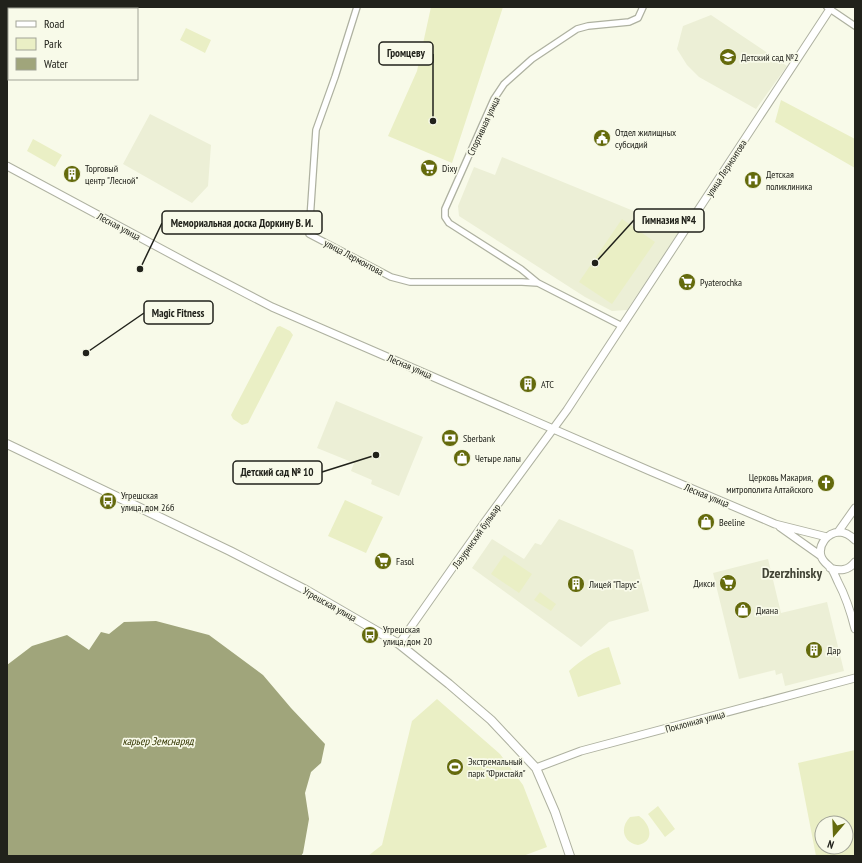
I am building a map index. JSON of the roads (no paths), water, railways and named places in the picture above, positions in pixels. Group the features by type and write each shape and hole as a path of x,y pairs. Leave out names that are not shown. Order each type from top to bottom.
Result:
{"main road":[{"name":"Угрешская улица","path":"7,444 230,551 306,590 399,644 491,720 536,768 555,812 570,856"}],"street":[{"name":"улица Лермонтова","path":"357,7 335,77 316,130 309,234 391,277 410,282 538,283 622,326"},
{"name":"Спортивная улица","path":"538,283 521,269 449,223 445,217 445,209 494,99 504,84 532,59 578,29 588,26 629,22 638,18 642,7"},
{"name":"улица Лермонтова","path":"553,429 571,404 830,8"},
{"path":"830,8 855,26"},
{"name":"Лесная улица","path":"7,166 272,307 650,472 775,524 827,537"},
{"name":"Лазуринский бульвар","path":"399,644 484,523 553,429"},
{"path":"855,508 838,532 827,537 821,548 821,556 839,583 855,629"},
{"path":"775,524 821,556"},
{"path":"838,532 850,535 855,540"},
{"path":"830,568 844,570 855,562"},
{"name":"Поклонная улица","path":"536,768 581,751 855,678"}],"water":[{"name":"карьер Земснаряд","path":"156,621 209,635 263,675 291,708 325,744 321,763 311,772 305,793 309,819 303,853 301,856 7,856 7,665 32,646 67,635 89,650 101,632 109,634 124,622"}],"place":[{"name":"Детский сад №2","path":"728,57"},
{"name":"Громцеву","path":"433,121"},
{"name":"Отдел жилищных субсидий","path":"602,138"},
{"name":"Dixy","path":"429,168"},
{"name":"Торговый центр \"Лесной\"","path":"72,174"},
{"name":"Детская поликлиника","path":"753,180"},
{"name":"Гимназия №4","path":"595,263"},
{"name":"Мемориальная доска Доркину В. И.","path":"140,269"},
{"name":"Pyaterochka","path":"687,282"},
{"name":"Magic Fitness","path":"86,353"},
{"name":"АТС","path":"528,384"},
{"name":"Sberbank","path":"450,438"},
{"name":"Детский сад № 10","path":"376,455"},
{"name":"Четыре лапы","path":"462,458"},
{"name":"Церковь Макария, митрополита Алтайского","path":"826,483"},
{"name":"Угрешская улица, дом 26б","path":"108,501"},
{"name":"Beeline","path":"706,522"},
{"name":"Fasol","path":"383,561"},
{"name":"Дикси","path":"728,583"},
{"name":"Лицей \"Парус\"","path":"576,584"},
{"name":"Диана","path":"743,610"},
{"name":"Угрешская улица, дом 20","path":"370,635"},
{"name":"Дар","path":"814,650"},
{"name":"Экстремальный парк \"Фристайл\"","path":"455,767"}],"district":[{"name":"Dzerzhinsky","path":"792,573"}]}
